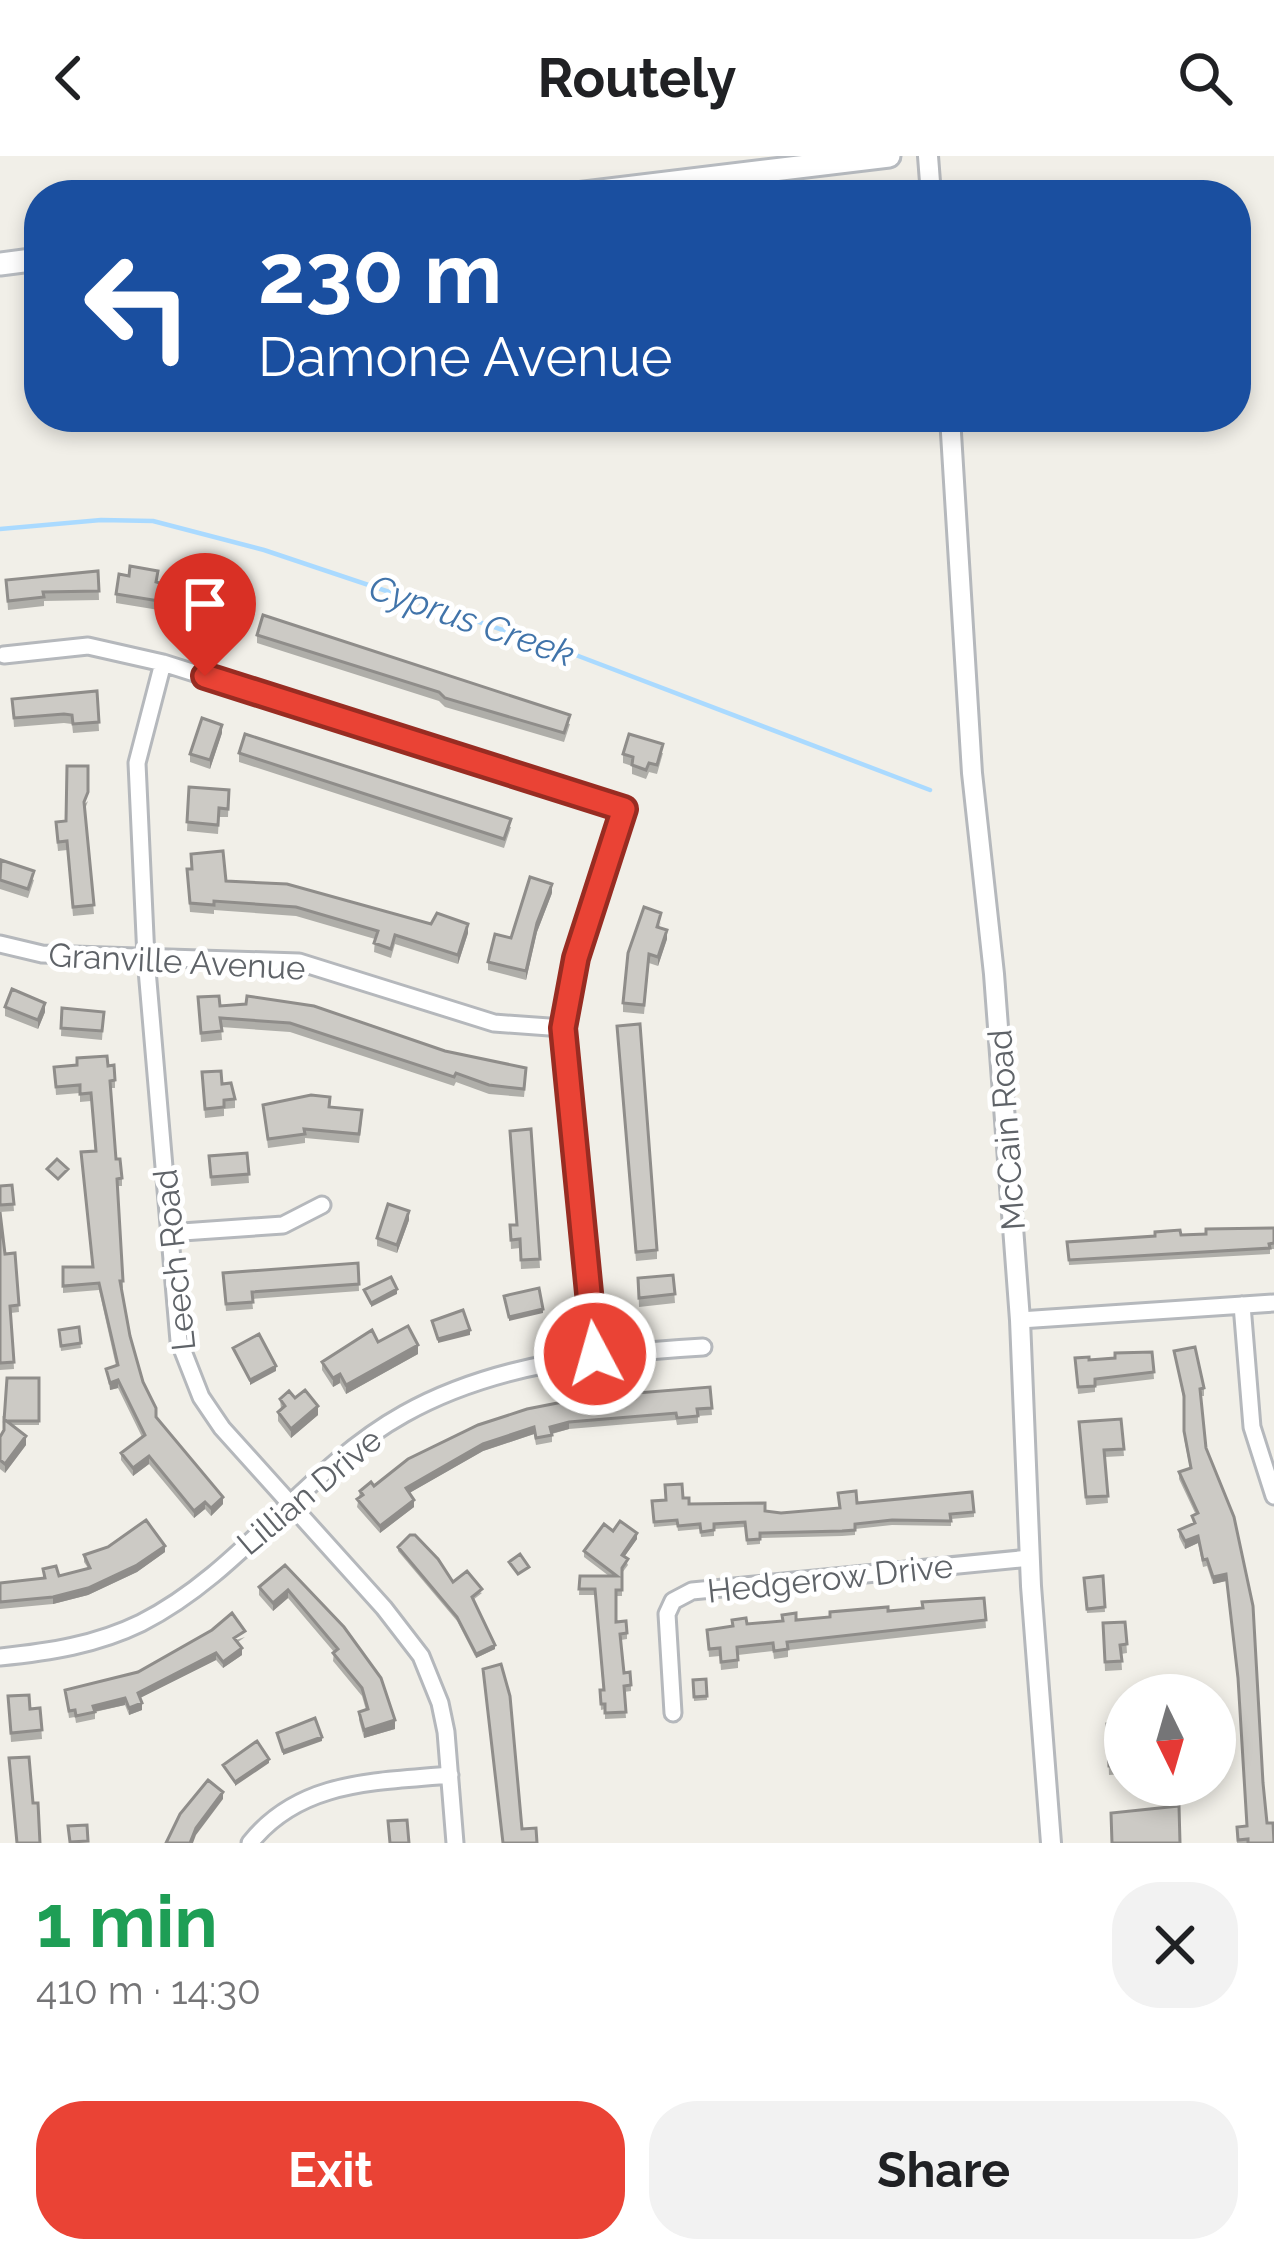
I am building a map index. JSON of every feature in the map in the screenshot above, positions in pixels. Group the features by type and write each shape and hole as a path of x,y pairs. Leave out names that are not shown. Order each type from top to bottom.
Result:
{"main road":[{"path":"691,180 889,156"}],"street":[{"name":"McCain Road","path":"951,432 972,773 994,974 1020,1320 1030,1558 1051,1843"},
{"path":"4,655 88,646 163,663 624,809 576,958 563,1028 595,1354"},
{"name":"Leech Road","path":"163,663 136,763 146,958 175,1319 192,1380 222,1428 384,1607 421,1656 440,1703 455,1843"},
{"name":"Granville Avenue","path":"0,944 41,954 299,962 494,1023 563,1028"},
{"path":"168,1233 283,1225 322,1205"},
{"path":"1020,1320 1274,1303"},
{"path":"1242,1305 1252,1427 1274,1496"},
{"name":"Lillian Drive","path":"0,1657 66,1649 141,1623 196,1586 355,1446 460,1387 595,1354 704,1347"},
{"name":"Hedgerow Drive","path":"673,1713 667,1614 673,1601 692,1592 1030,1558"},
{"path":"250,1843 271,1819 318,1793 342,1786 450,1775"}],"building":[{"path":"130,566 158,571 156,582 207,597 201,615 165,602 116,594 119,574 129,576"},
{"path":"98,571 99,591 43,592 44,597 8,601 6,580"},
{"path":"263,615 570,715 564,733 257,635"},
{"path":"97,691 99,722 73,724 72,715 64,714 14,718 12,699"},
{"path":"202,718 222,725 210,760 190,754"},
{"path":"245,734 511,819 504,839 239,753"},
{"path":"629,734 663,744 657,765 649,763 646,770 632,765 633,757 623,754"},
{"path":"67,766 88,766 84,802 94,905 73,907 67,841 58,842 56,822 66,821"},
{"path":"189,787 229,790 228,809 219,808 218,825 187,822"},
{"path":"223,851 226,881 287,884 431,924 437,913 468,924 458,955 395,935 391,949 374,943 378,931 296,907 190,903 187,869 192,869 191,854"},
{"path":"1,860 34,871 28,889 0,880"},
{"path":"530,877 552,884 526,971 488,962 495,934 511,938"},
{"path":"644,907 661,913 657,927 667,930 658,957 649,954 644,1005 623,1003 628,953"},
{"path":"12,989 45,1003 38,1020 5,1007"},
{"path":"219,996 220,1006 246,1004 247,996 314,1006 445,1051 526,1068 524,1089 489,1085 456,1073 454,1077 290,1023 220,1018 222,1031 201,1033 198,997"},
{"path":"62,1008 104,1012 102,1031 61,1028"},
{"path":"640,1024 657,1250 636,1252 617,1026"},
{"path":"107,1056 108,1066 114,1065 115,1080 110,1081 116,1159 120,1159 122,1178 117,1179 120,1281 130,1336 156,1417 223,1497 211,1508 205,1502 194,1511 149,1456 133,1468 121,1453 145,1435 118,1380 110,1383 106,1369 118,1365 99,1283 63,1286 63,1267 93,1267 81,1152 96,1151 91,1093 80,1094 80,1085 56,1087 54,1067 77,1065 77,1058"},
{"path":"221,1071 222,1084 231,1083 235,1099 224,1100 224,1107 205,1109 202,1072"},
{"path":"311,1095 330,1097 329,1107 362,1110 359,1134 304,1129 305,1134 268,1139 263,1105"},
{"path":"531,1129 540,1259 521,1260 520,1239 511,1240 510,1225 517,1225 510,1131"},
{"path":"247,1153 249,1174 211,1177 209,1156"},
{"path":"57,1159 68,1169 58,1179 47,1169"},
{"path":"12,1185 14,1204 0,1205 0,1186"},
{"path":"388,1204 409,1211 397,1245 377,1238"},
{"path":"0,1212 5,1254 15,1253 19,1305 10,1306 14,1362 0,1363"},
{"path":"1274,1228 1270,1248 1069,1260 1067,1242 1180,1230 1181,1235 1206,1234 1206,1229"},
{"path":"358,1263 359,1284 252,1292 253,1302 226,1304 223,1273"},
{"path":"673,1275 675,1294 639,1298 638,1278"},
{"path":"391,1277 397,1289 371,1303 364,1290"},
{"path":"539,1288 543,1309 509,1317 504,1296"},
{"path":"463,1310 470,1330 438,1339 432,1321"},
{"path":"408,1326 418,1345 346,1385 340,1374 333,1378 322,1362 372,1330 378,1342"},
{"path":"79,1327 81,1343 61,1346 59,1330"},
{"path":"259,1334 276,1366 250,1380 233,1348"},
{"path":"1195,1347 1204,1388 1200,1389 1206,1448 1234,1517 1253,1606 1263,1783 1274,1843 1238,1840 1237,1827 1247,1826 1226,1574 1213,1577 1198,1536 1185,1541 1179,1530 1195,1523 1192,1516 1198,1513 1179,1472 1191,1468 1174,1351"},
{"path":"1152,1352 1154,1372 1095,1379 1095,1386 1078,1387 1075,1358"},
{"path":"7,1378 39,1378 39,1421 4,1421"},
{"path":"710,1387 712,1408 697,1409 698,1416 677,1418 676,1413 569,1422 550,1427 552,1435 536,1438 534,1427 483,1444 406,1488 414,1500 380,1526 357,1499 371,1482 374,1486 408,1459 478,1425 527,1409 588,1397"},
{"path":"305,1390 318,1406 291,1429 278,1412 285,1406 280,1399 289,1391 295,1398"},
{"path":"4,1419 26,1436 5,1464 0,1460"},
{"path":"1121,1419 1124,1449 1104,1450 1108,1496 1086,1497 1079,1422"},
{"path":"682,1484 683,1498 689,1498 689,1504 765,1503 765,1511 781,1513 840,1508 838,1493 856,1491 857,1503 972,1492 974,1512 950,1514 951,1521 892,1520 855,1524 855,1530 760,1533 760,1539 747,1540 745,1522 714,1524 714,1530 701,1532 700,1524 654,1522 652,1501 666,1500 665,1485"},
{"path":"146,1520 165,1546 137,1565 88,1588 0,1602 0,1583 45,1578 43,1569 56,1566 59,1576 90,1568 84,1555 108,1547"},
{"path":"620,1521 637,1533 622,1555 628,1559 622,1568 622,1590 616,1590 616,1622 626,1621 627,1633 620,1634 624,1673 630,1672 631,1685 624,1686 626,1712 605,1713 595,1589 579,1589 580,1576 617,1576 584,1551 604,1524 613,1531"},
{"path":"410,1535 438,1559 453,1582 467,1571 482,1589 472,1597 495,1645 476,1654 457,1617 398,1547"},
{"path":"520,1554 529,1567 518,1574 509,1562"},
{"path":"285,1565 344,1627 381,1678 395,1720 364,1730 359,1712 368,1709 362,1688 333,1653 338,1649 288,1590 273,1603 259,1587"},
{"path":"1103,1576 1105,1607 1087,1609 1084,1578"},
{"path":"984,1598 986,1620 787,1642 788,1649 774,1651 773,1643 737,1647 738,1660 721,1662 720,1648 709,1649 707,1630 733,1626 732,1620 746,1618 747,1624 783,1621 782,1615 796,1613 796,1620 830,1617 830,1612 923,1608 922,1602"},
{"path":"232,1613 245,1631 234,1638 242,1648 223,1662 216,1653 138,1693 142,1703 129,1708 125,1698 93,1706 95,1712 76,1716 75,1710 69,1711 65,1690 138,1672 212,1630"},
{"path":"1125,1622 1127,1644 1120,1645 1122,1661 1105,1662 1103,1623"},
{"path":"501,1664 510,1696 522,1829 536,1828 537,1843 503,1843 483,1669"},
{"path":"706,1679 707,1696 694,1697 693,1680"},
{"path":"29,1695 30,1709 40,1708 42,1730 11,1733 8,1696"},
{"path":"315,1718 322,1737 283,1751 277,1733"},
{"path":"257,1741 269,1759 235,1782 223,1765"},
{"path":"29,1757 40,1843 17,1843 9,1758"},
{"path":"208,1780 223,1792 190,1843 166,1843 180,1814"},
{"path":"1179,1806 1180,1843 1112,1843 1111,1813"},
{"path":"407,1820 409,1843 390,1843 388,1821"},
{"path":"87,1825 88,1841 70,1842 68,1826"}],"waterway":[{"name":"Cyprus Creek","path":"0,529 101,520 153,521 264,550 560,649 930,790"}],"route":[{"path":"205,676 624,809 576,958 563,1028 595,1354"}]}
